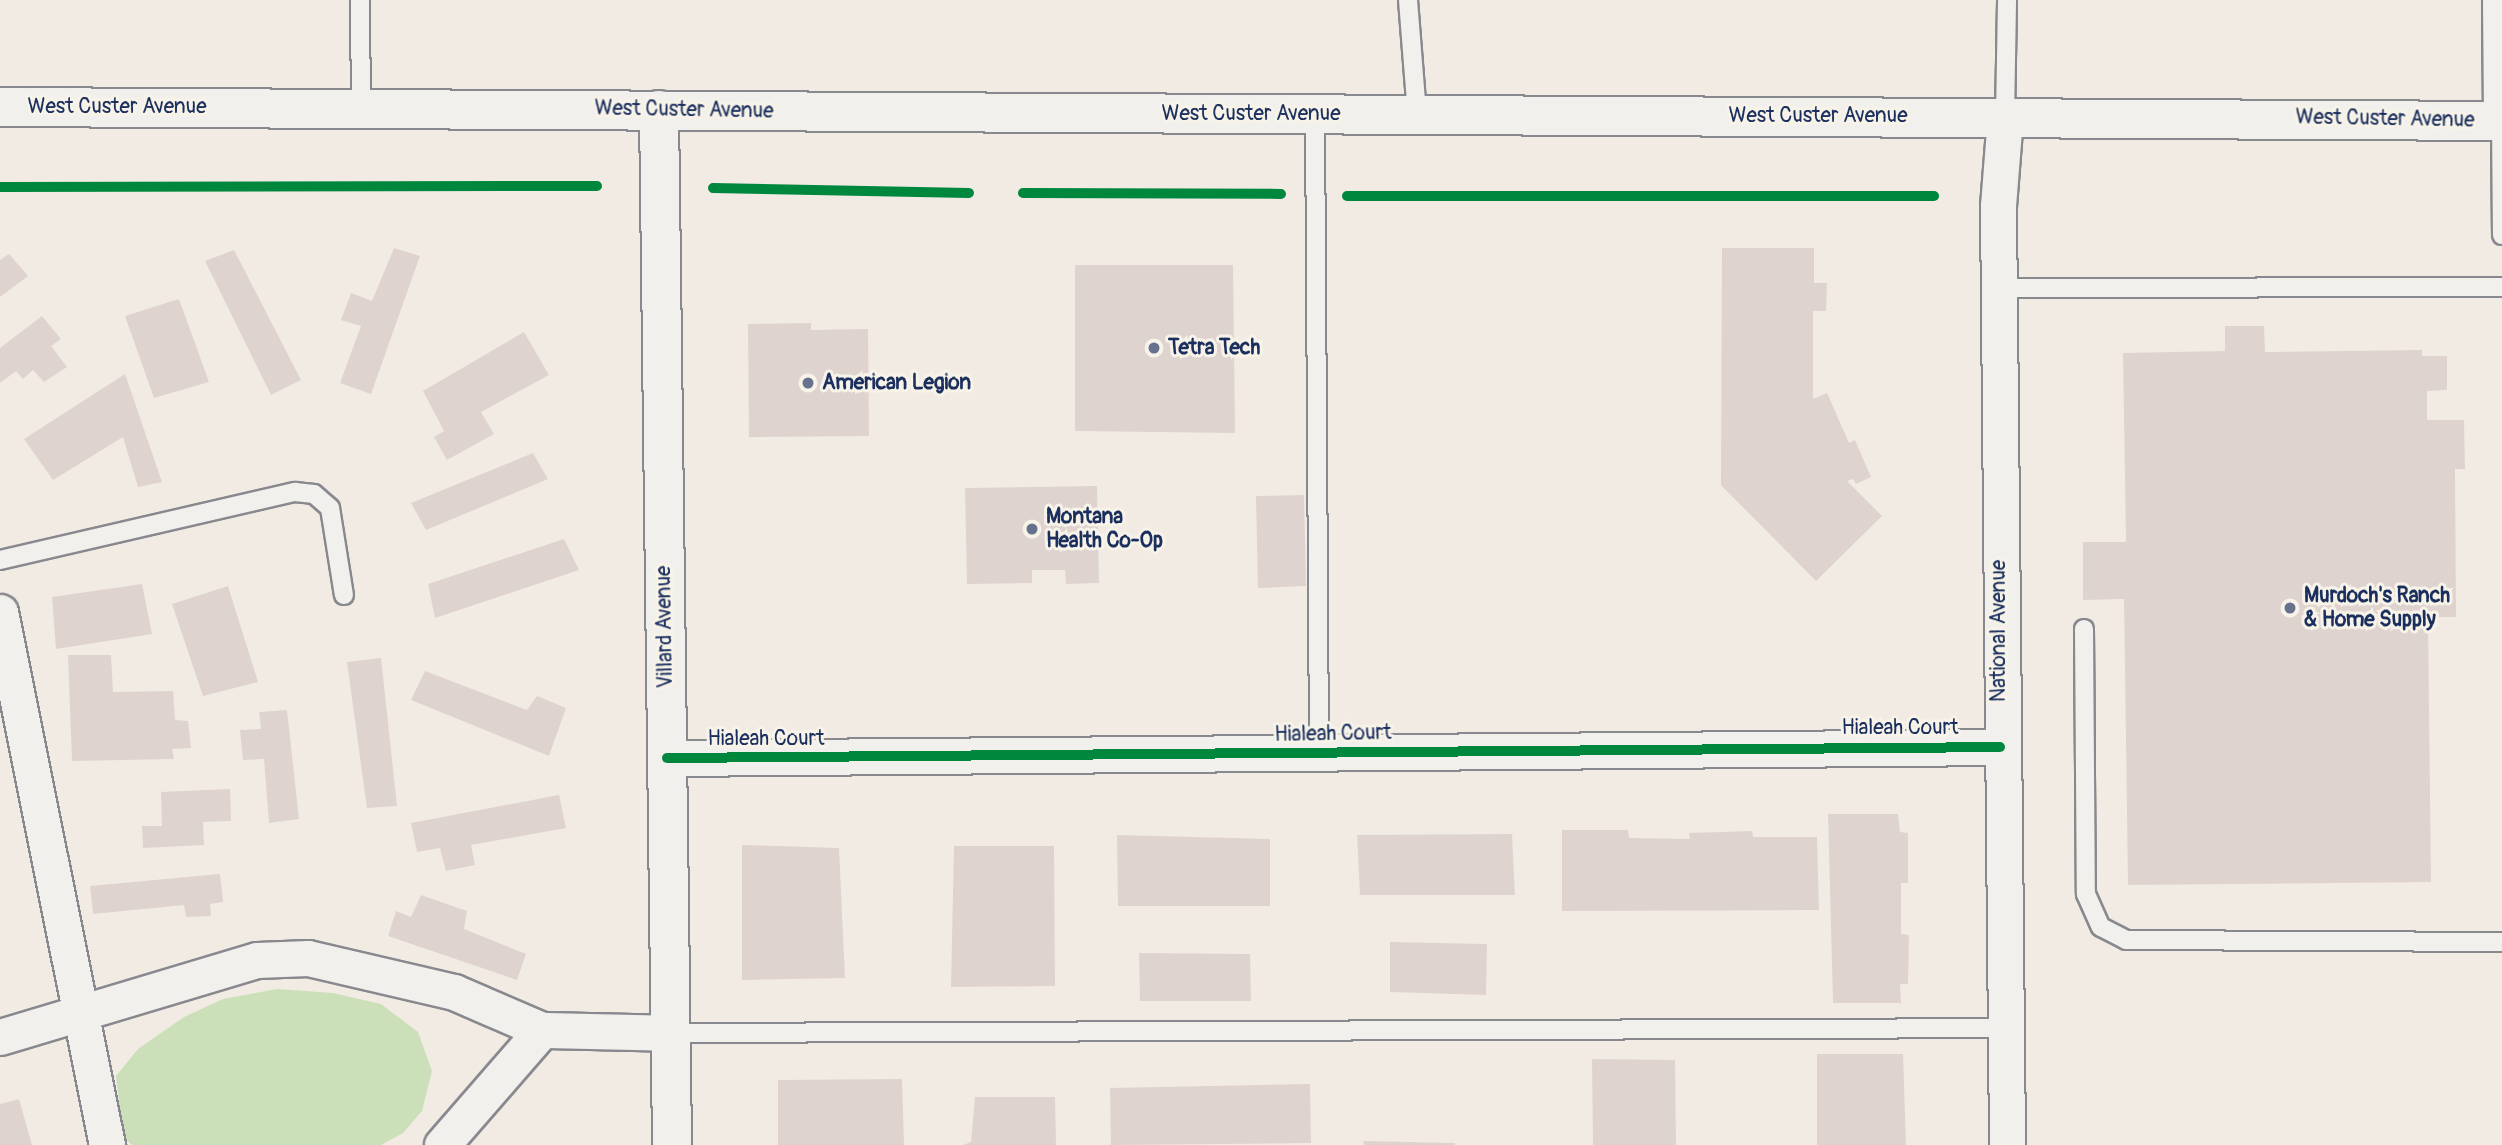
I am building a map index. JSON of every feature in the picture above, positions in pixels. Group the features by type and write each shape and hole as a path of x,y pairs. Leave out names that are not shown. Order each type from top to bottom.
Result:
{"main road":[{"name":"West Custer Avenue","path":"0,107 2502,121"},
{"name":"Villard Avenue","path":"659,110 671,1145"}],"street":[{"path":"2500,0 2502,121"},
{"name":"National Avenue","path":"2005,117 1998,206 1998,288 2000,747 2008,1028 2007,1145"},
{"path":"0,612 53,861 79,1014 107,1145"},
{"name":"Hialeah Court","path":"667,758 2000,747"},
{"path":"0,1037 257,960 308,958 454,992 542,1030 670,1033"},
{"path":"442,1145 542,1030"}],"lane":[{"path":"360,0 361,108"},
{"path":"1408,0 1417,115"},
{"path":"2005,117 2007,0"},
{"path":"1315,114 1318,753"},
{"path":"2502,121 2502,235"},
{"path":"1998,288 2502,287"},
{"path":"0,560 295,492 314,494 330,508 344,595"},
{"path":"2084,629 2086,894 2101,926 2126,940 2502,942"},
{"path":"670,1033 2008,1028"}],"green space":[{"path":"277,989 333,993 381,1004 418,1032 432,1071 422,1111 403,1133 381,1145 132,1145 123,1136 116,1076 138,1049 184,1017 223,999"}],"building":[{"path":"394,248 420,256 371,394 340,383 361,326 341,320 351,293 372,301"},
{"path":"1722,248 1814,248 1814,283 1827,283 1826,311 1813,311 1813,399 1827,393 1849,443 1855,440 1871,477 1856,484 1853,479 1847,481 1882,516 1816,581 1721,485"},
{"path":"234,250 301,380 271,395 205,261"},
{"path":"9,254 28,276 0,297 0,260"},
{"name":"Tetra Tech","path":"1075,265 1233,265 1235,433 1075,431"},
{"path":"179,299 209,382 154,398 125,316"},
{"path":"42,316 61,339 51,346 67,367 44,382 33,370 23,379 16,371 0,383 0,348"},
{"name":"American Legion","path":"811,323 811,330 868,329 869,436 749,437 748,324"},
{"name":"Murdoch's Ranch & Home Supply","path":"2225,326 2264,326 2265,352 2422,350 2422,356 2447,356 2447,390 2427,391 2427,420 2464,420 2465,469 2455,469 2456,617 2428,617 2431,882 2128,885 2124,599 2083,600 2083,542 2126,542 2123,353 2225,351"},
{"path":"524,332 549,375 481,412 494,434 447,460 434,437 444,431 423,391"},
{"path":"125,374 162,482 138,487 123,437 53,480 24,439"},
{"path":"533,453 548,479 426,530 411,503"},
{"name":"Montana Health Co-Op","path":"1097,486 1099,583 1066,584 1065,570 1032,570 1032,583 967,584 965,488"},
{"path":"1304,495 1306,586 1258,588 1256,496"},
{"path":"564,539 579,570 435,618 428,584"},
{"path":"142,584 152,634 56,649 52,597"},
{"path":"228,586 258,682 203,696 172,604"},
{"path":"68,655 111,655 113,692 173,691 175,720 188,721 191,748 172,749 174,759 72,761"},
{"path":"381,658 397,806 367,808 347,662"},
{"path":"425,671 527,710 537,696 566,708 549,756 411,700"},
{"path":"287,710 299,819 269,823 264,759 243,760 240,730 261,729 259,712"},
{"path":"230,789 231,821 203,822 204,845 143,848 142,826 162,826 161,792"},
{"path":"559,795 566,828 471,845 475,865 446,871 440,848 417,852 411,823"},
{"path":"1828,814 1898,814 1900,832 1908,833 1908,883 1901,883 1901,934 1909,935 1908,984 1900,984 1901,1003 1833,1003"},
{"path":"1562,830 1628,830 1629,838 1690,839 1689,833 1752,831 1753,837 1817,837 1819,910 1562,911"},
{"path":"1512,834 1515,895 1360,895 1357,835"},
{"path":"1117,835 1270,839 1270,906 1118,906"},
{"path":"742,845 839,848 845,978 742,980"},
{"path":"954,846 1054,846 1055,986 951,987"},
{"path":"220,874 223,902 210,904 211,916 186,917 184,905 93,914 90,886"},
{"path":"421,895 467,911 464,929 526,954 517,980 388,936 396,911 411,917"},
{"path":"1390,942 1487,944 1486,995 1390,992"},
{"path":"1139,953 1250,954 1251,1001 1140,1001"},
{"path":"1817,1054 1903,1054 1906,1145 1817,1145"},
{"path":"1592,1059 1675,1060 1676,1145 1593,1145"},
{"path":"902,1079 904,1145 778,1145 778,1080"},
{"path":"1310,1084 1311,1143 1111,1145 1110,1088"},
{"path":"975,1097 1055,1097 1056,1145 963,1145 971,1142"},
{"path":"19,1099 32,1145 0,1145 0,1104"},
{"path":"1363,1141 1455,1143 1455,1145 1364,1145"}],"cycle path":[{"path":"0,187 597,186"},
{"path":"713,188 969,193"},
{"path":"1023,193 1281,194"},
{"path":"1347,196 1934,196"},
{"path":"667,758 2000,747"}],"place":[{"name":"Tetra Tech","path":"1154,348"},
{"name":"American Legion","path":"808,383"},
{"name":"Montana Health Co-Op","path":"1032,529"},
{"name":"Murdoch's Ranch & Home Supply","path":"2290,608"}]}
